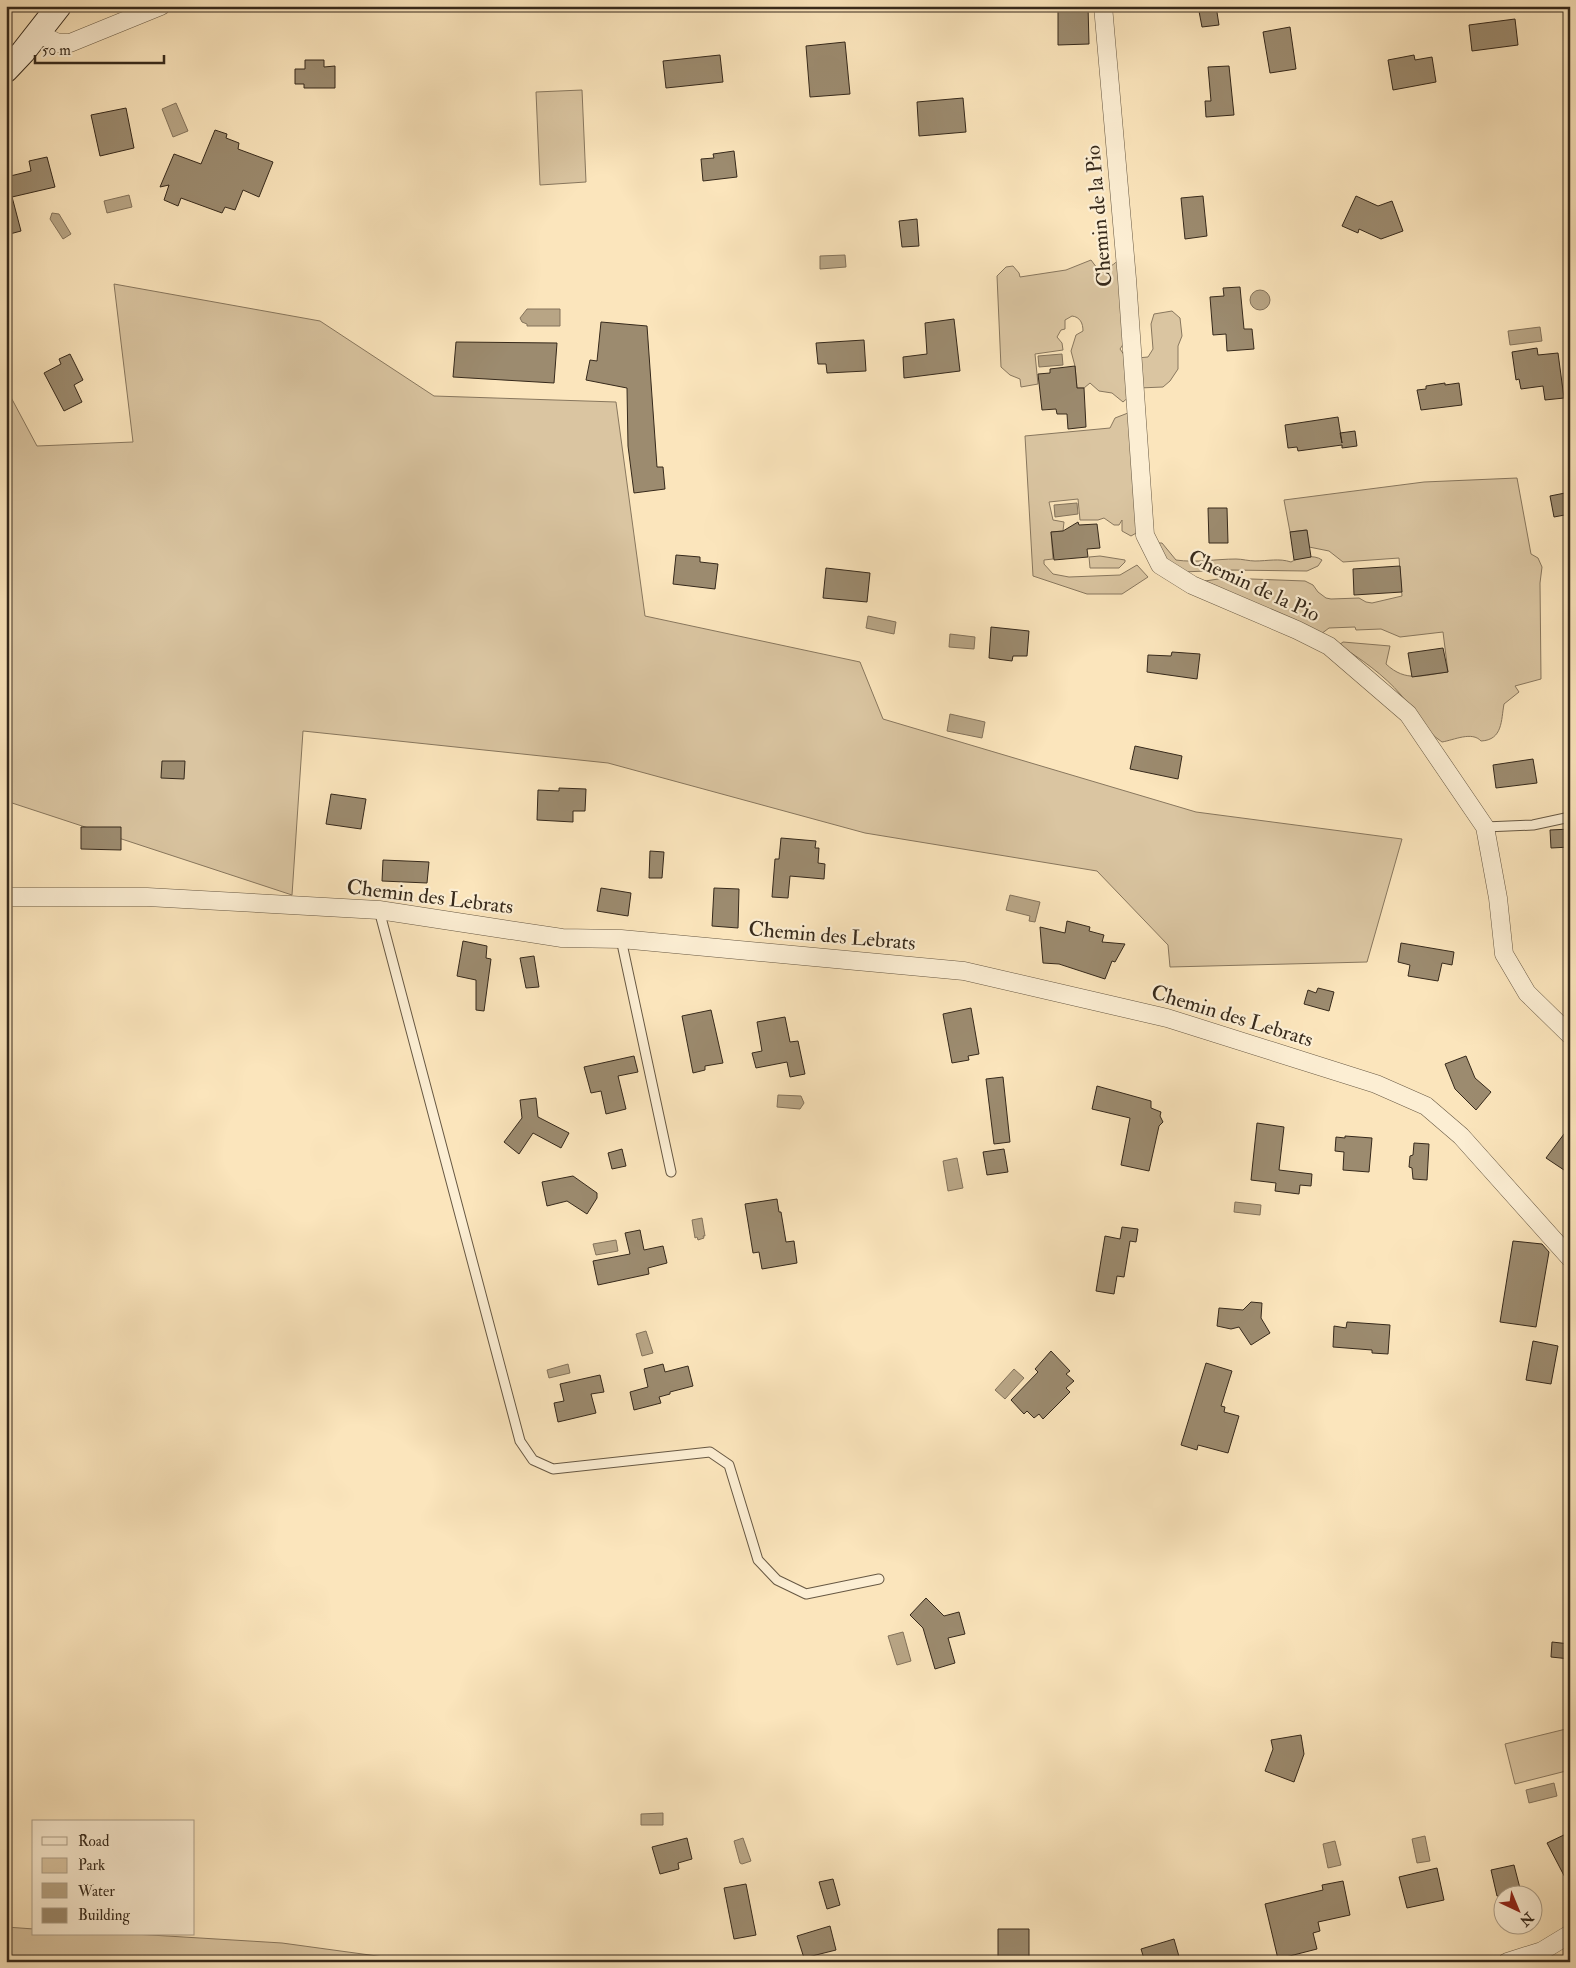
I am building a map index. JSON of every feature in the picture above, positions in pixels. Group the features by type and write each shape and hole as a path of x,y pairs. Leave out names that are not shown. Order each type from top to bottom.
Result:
{"street":[{"path":"36,33 38,6"},
{"path":"6,70 23,52 59,6"},
{"path":"36,33 58,43 70,43 162,6"},
{"name":"Chemin de la Pio","path":"1102,6 1127,279 1145,535 1160,565 1192,585 1297,630 1329,646 1408,714 1485,827 1498,898 1504,954 1527,993 1570,1035"},
{"name":"Chemin des Lebrats","path":"6,896 147,897 379,910 562,938 621,939 964,971 1167,1018 1376,1084 1426,1106 1461,1136 1570,1258"},
{"path":"1507,1962 1542,1950 1570,1934"}],"lane":[{"path":"1485,827 1533,824 1570,817"},
{"path":"379,910 520,1441 533,1460 553,1469 710,1452 729,1465 758,1560 777,1580 806,1594 879,1579"},
{"path":"621,939 671,1172"}],"green space":[{"path":"582,90 586,182 540,185 536,92"},
{"path":"1091,260 1097,268 1106,268 1118,260 1124,343 1120,349 1125,356 1148,357 1153,349 1151,324 1154,314 1172,311 1180,318 1182,336 1178,346 1178,369 1170,381 1163,387 1139,388 1123,402 1112,393 1099,391 1090,383 1084,388 1077,388 1075,366 1071,351 1076,335 1083,331 1083,328 1079,319 1072,316 1065,320 1065,329 1061,330 1057,337 1062,343 1063,350 1035,354 1038,384 1021,387 1020,379 1010,375 1001,367 997,276 1006,267 1013,266 1020,277 1066,270"},
{"path":"114,284 320,321 434,396 616,402 645,616 860,662 883,719 1196,812 1402,839 1367,962 1170,967 1168,945 1097,871 865,833 608,763 303,731 292,895 6,801 6,388 37,446 133,442"},
{"path":"1128,413 1138,532 1131,536 1122,531 1122,520 1119,525 1114,525 1104,518 1080,520 1078,499 1049,502 1053,520 1064,522 1063,531 1051,532 1053,559 1044,560 1044,564 1053,574 1069,577 1120,575 1137,565 1148,577 1122,594 1087,594 1033,576 1025,436 1110,428 1115,418"},
{"path":"1517,478 1531,554 1538,558 1542,567 1540,583 1541,679 1515,686 1519,692 1504,704 1500,728 1488,740 1481,741 1468,736 1442,742 1425,726 1401,695 1380,674 1339,645 1343,642 1390,646 1386,664 1401,674 1423,676 1448,672 1443,632 1400,637 1381,629 1356,630 1355,627 1329,628 1321,634 1205,581 1225,578 1305,581 1313,585 1326,598 1359,598 1372,603 1402,596 1399,558 1343,562 1329,551 1309,547 1306,530 1290,532 1284,500 1424,482"},
{"path":"1157,543 1162,543 1176,560 1184,561 1236,559 1255,561 1282,560 1291,562 1311,557 1322,560 1318,566 1307,571 1228,570 1183,572 1168,563"},
{"path":"1100,556 1125,560 1125,562 1119,568 1090,568 1089,557"},
{"path":"1570,1728 1570,1770 1515,1784 1505,1744"},
{"path":"6,1927 32,1929 32,1936 167,1936 282,1943 421,1962 6,1962"}],"water":[{"path":"176,103 188,131 173,137 162,109"},
{"path":"129,195 132,207 107,213 104,201"},
{"path":"52,213 59,214 71,234 63,239 50,219"},
{"path":"845,255 846,267 820,269 820,256"},
{"path":"1256,290 1264,290 1270,296 1270,304 1264,310 1256,310 1250,304 1250,296"},
{"path":"527,309 560,309 560,326 527,326 520,318"},
{"path":"1540,327 1542,341 1510,345 1508,331"},
{"path":"1062,354 1063,365 1039,367 1038,356"},
{"path":"1077,503 1078,514 1055,517 1054,505"},
{"path":"868,616 896,622 894,634 866,628"},
{"path":"950,634 975,637 974,649 949,647"},
{"path":"950,714 985,722 982,738 947,731"},
{"path":"1010,895 1040,902 1035,922 1029,921 1030,916 1006,910"},
{"path":"778,1095 801,1096 804,1103 800,1109 777,1107"},
{"path":"957,1158 963,1188 948,1191 943,1161"},
{"path":"1235,1202 1261,1205 1260,1215 1234,1212"},
{"path":"702,1218 705,1236 698,1240 697,1237 695,1238 692,1220"},
{"path":"616,1240 618,1251 596,1255 593,1244"},
{"path":"646,1331 653,1353 642,1356 636,1334"},
{"path":"568,1364 570,1373 549,1378 547,1370"},
{"path":"1014,1369 1024,1378 1005,1399 995,1390"},
{"path":"903,1632 911,1661 897,1665 888,1636"},
{"path":"1554,1783 1557,1796 1529,1803 1526,1790"},
{"path":"663,1813 663,1825 641,1825 641,1814"},
{"path":"1425,1836 1430,1861 1417,1863 1412,1839"},
{"path":"743,1838 751,1861 742,1864 740,1863 734,1841"},
{"path":"1335,1841 1341,1865 1328,1868 1323,1844"}],"building":[{"path":"1058,6 1088,6 1089,44 1058,45"},
{"path":"1198,6 1216,6 1219,25 1202,27"},
{"path":"1515,19 1518,45 1472,51 1469,25"},
{"path":"1290,27 1296,69 1270,73 1263,32"},
{"path":"845,42 850,94 810,97 806,46"},
{"path":"720,55 723,82 666,88 663,61"},
{"path":"1414,55 1415,60 1432,57 1436,82 1393,90 1388,60"},
{"path":"305,60 324,60 324,67 335,66 335,88 304,88 304,84 295,84 295,69 305,69"},
{"path":"1229,66 1234,115 1206,117 1205,101 1211,101 1208,67"},
{"path":"963,98 966,132 919,136 917,102"},
{"path":"126,108 134,148 100,156 91,115"},
{"path":"215,130 227,134 226,138 239,143 238,149 273,162 259,197 243,190 235,210 225,207 222,213 181,198 178,206 164,200 169,185 160,187 174,154 201,164"},
{"path":"734,151 737,177 703,181 701,159 714,158 713,154"},
{"path":"47,157 55,187 12,197 6,177 31,171 29,161"},
{"path":"6,193 11,193 21,231 6,235"},
{"path":"1203,196 1207,236 1185,239 1181,198"},
{"path":"1356,196 1378,206 1392,201 1403,231 1381,239 1359,229 1358,233 1342,226"},
{"path":"917,219 919,246 902,247 899,221"},
{"path":"1240,287 1244,329 1252,329 1254,349 1227,351 1226,334 1213,335 1210,297 1224,296 1223,288"},
{"path":"954,319 960,371 904,378 903,357 927,354 925,323"},
{"path":"601,322 647,326 657,467 663,467 665,489 634,493 628,446 627,388 586,380 590,360 597,361"},
{"path":"864,340 866,371 827,373 826,364 818,364 816,343"},
{"path":"456,342 557,343 554,383 453,377"},
{"path":"1537,348 1538,355 1558,353 1564,398 1545,400 1543,386 1521,389 1519,379 1516,380 1512,352"},
{"path":"70,354 83,380 74,385 82,402 64,411 44,373 61,364 59,359"},
{"path":"1075,366 1077,388 1084,388 1086,427 1068,429 1067,414 1057,414 1056,409 1042,410 1038,374 1050,373 1050,369"},
{"path":"1445,383 1445,385 1459,383 1462,405 1421,410 1417,390 1426,389 1426,386"},
{"path":"1338,417 1340,433 1355,431 1357,446 1342,448 1342,445 1298,451 1297,447 1288,448 1285,425"},
{"path":"1570,492 1570,514 1554,517 1550,496"},
{"path":"1208,508 1227,508 1228,543 1209,543"},
{"path":"1078,522 1079,525 1097,524 1100,548 1087,549 1088,557 1054,560 1051,532 1063,531"},
{"path":"1307,530 1311,557 1294,560 1290,532"},
{"path":"676,555 700,557 700,562 718,564 715,589 673,584"},
{"path":"1400,566 1402,592 1354,595 1353,569"},
{"path":"826,568 870,573 867,602 823,598"},
{"path":"991,627 1029,631 1027,656 1013,656 1012,661 989,658"},
{"path":"1443,648 1448,672 1412,677 1408,653"},
{"path":"1172,652 1200,654 1197,679 1147,672 1148,655 1171,656"},
{"path":"1135,746 1182,756 1178,779 1130,769"},
{"path":"1533,759 1537,783 1496,788 1493,765"},
{"path":"162,761 185,761 184,779 161,778"},
{"path":"559,788 586,789 585,811 573,811 573,822 537,820 538,790 559,791"},
{"path":"331,794 366,799 361,829 326,824"},
{"path":"81,827 121,827 121,850 81,849"},
{"path":"1570,829 1570,847 1551,848 1550,830"},
{"path":"781,838 816,841 815,848 819,848 818,863 825,864 824,879 790,876 788,898 772,897 775,859 779,859"},
{"path":"650,851 664,852 662,878 649,878"},
{"path":"383,860 429,862 427,883 382,881"},
{"path":"601,888 631,893 628,916 597,911"},
{"path":"714,888 739,889 738,928 712,926"},
{"path":"1067,921 1090,927 1089,931 1104,935 1102,942 1125,944 1115,962 1112,961 1105,979 1059,964 1043,963 1040,927 1065,933"},
{"path":"463,941 487,946 486,958 491,959 484,1011 476,1010 476,980 457,976"},
{"path":"1401,943 1454,952 1452,965 1442,963 1438,981 1408,976 1410,965 1398,962"},
{"path":"534,956 539,987 526,988 520,958"},
{"path":"1318,988 1334,992 1329,1011 1304,1004 1308,990 1316,993"},
{"path":"971,1008 979,1054 968,1056 969,1060 952,1063 943,1014"},
{"path":"711,1010 723,1063 705,1066 705,1070 693,1073 682,1016"},
{"path":"785,1017 790,1042 798,1041 805,1074 790,1077 787,1062 756,1068 752,1053 762,1051 757,1022"},
{"path":"634,1056 638,1072 618,1076 626,1109 606,1114 601,1091 591,1093 584,1067"},
{"path":"1466,1056 1475,1078 1491,1092 1476,1110 1455,1089 1445,1064"},
{"path":"1003,1077 1010,1142 994,1144 986,1079"},
{"path":"1097,1086 1151,1101 1151,1108 1161,1112 1160,1116 1163,1122 1159,1126 1149,1171 1121,1165 1130,1118 1092,1109"},
{"path":"536,1098 538,1117 569,1133 561,1148 533,1133 519,1154 504,1142 522,1118 520,1100"},
{"path":"1257,1123 1284,1127 1279,1170 1312,1174 1311,1186 1300,1185 1299,1194 1275,1191 1276,1183 1251,1180"},
{"path":"1570,1126 1570,1174 1546,1158"},
{"path":"1345,1136 1372,1138 1369,1172 1343,1170 1344,1152 1335,1151 1336,1137 1345,1138"},
{"path":"1414,1143 1429,1144 1427,1180 1413,1179 1412,1168 1409,1167"},
{"path":"622,1149 626,1166 612,1169 608,1153"},
{"path":"1004,1149 1008,1172 987,1175 983,1152"},
{"path":"573,1176 597,1193 597,1198 587,1214 567,1201 547,1206 542,1182"},
{"path":"777,1199 786,1242 794,1241 797,1263 762,1269 759,1252 753,1253 745,1204"},
{"path":"1122,1227 1138,1229 1136,1242 1130,1241 1124,1277 1117,1276 1114,1294 1096,1291 1105,1236 1120,1239"},
{"path":"640,1230 644,1250 663,1246 667,1263 648,1268 649,1274 598,1285 593,1261 630,1254 625,1233"},
{"path":"1513,1241 1542,1244 1549,1252 1536,1327 1500,1322"},
{"path":"1251,1302 1262,1303 1261,1318 1270,1333 1251,1345 1239,1327 1231,1329 1217,1326 1219,1308 1243,1310"},
{"path":"1347,1322 1390,1325 1388,1354 1372,1353 1372,1350 1333,1347 1334,1326 1346,1328"},
{"path":"1533,1341 1558,1346 1551,1384 1526,1380"},
{"path":"1051,1351 1070,1371 1066,1374 1074,1381 1066,1388 1070,1392 1043,1419 1039,1414 1034,1418 1027,1411 1024,1414 1011,1400 1038,1372 1035,1369"},
{"path":"1206,1363 1232,1371 1221,1406 1225,1407 1224,1412 1239,1416 1228,1453 1198,1445 1197,1450 1181,1445"},
{"path":"663,1364 665,1372 688,1366 693,1386 659,1397 661,1403 634,1410 630,1392 648,1387 644,1369"},
{"path":"600,1375 604,1392 591,1394 596,1413 558,1422 554,1403 564,1401 560,1384"},
{"path":"926,1598 944,1616 959,1612 965,1634 948,1638 955,1663 935,1669 923,1628 910,1615"},
{"path":"1552,1642 1570,1644 1570,1659 1551,1657"},
{"path":"1301,1735 1304,1754 1294,1782 1265,1771 1273,1749 1271,1740"},
{"path":"1566,1834 1570,1845 1570,1887 1547,1843"},
{"path":"687,1838 692,1859 678,1863 679,1869 660,1874 652,1847"},
{"path":"1514,1865 1519,1886 1495,1886 1491,1870"},
{"path":"1437,1868 1444,1900 1407,1908 1399,1877"},
{"path":"833,1879 840,1905 827,1909 819,1882"},
{"path":"1343,1881 1350,1915 1318,1922 1320,1931 1313,1933 1317,1949 1278,1959 1265,1904 1323,1890 1322,1885"},
{"path":"746,1884 756,1935 734,1939 724,1888"},
{"path":"830,1926 836,1950 804,1958 797,1936"},
{"path":"998,1929 1029,1929 1029,1962 998,1962"},
{"path":"1174,1939 1180,1960 1172,1962 1145,1962 1141,1949"}]}
